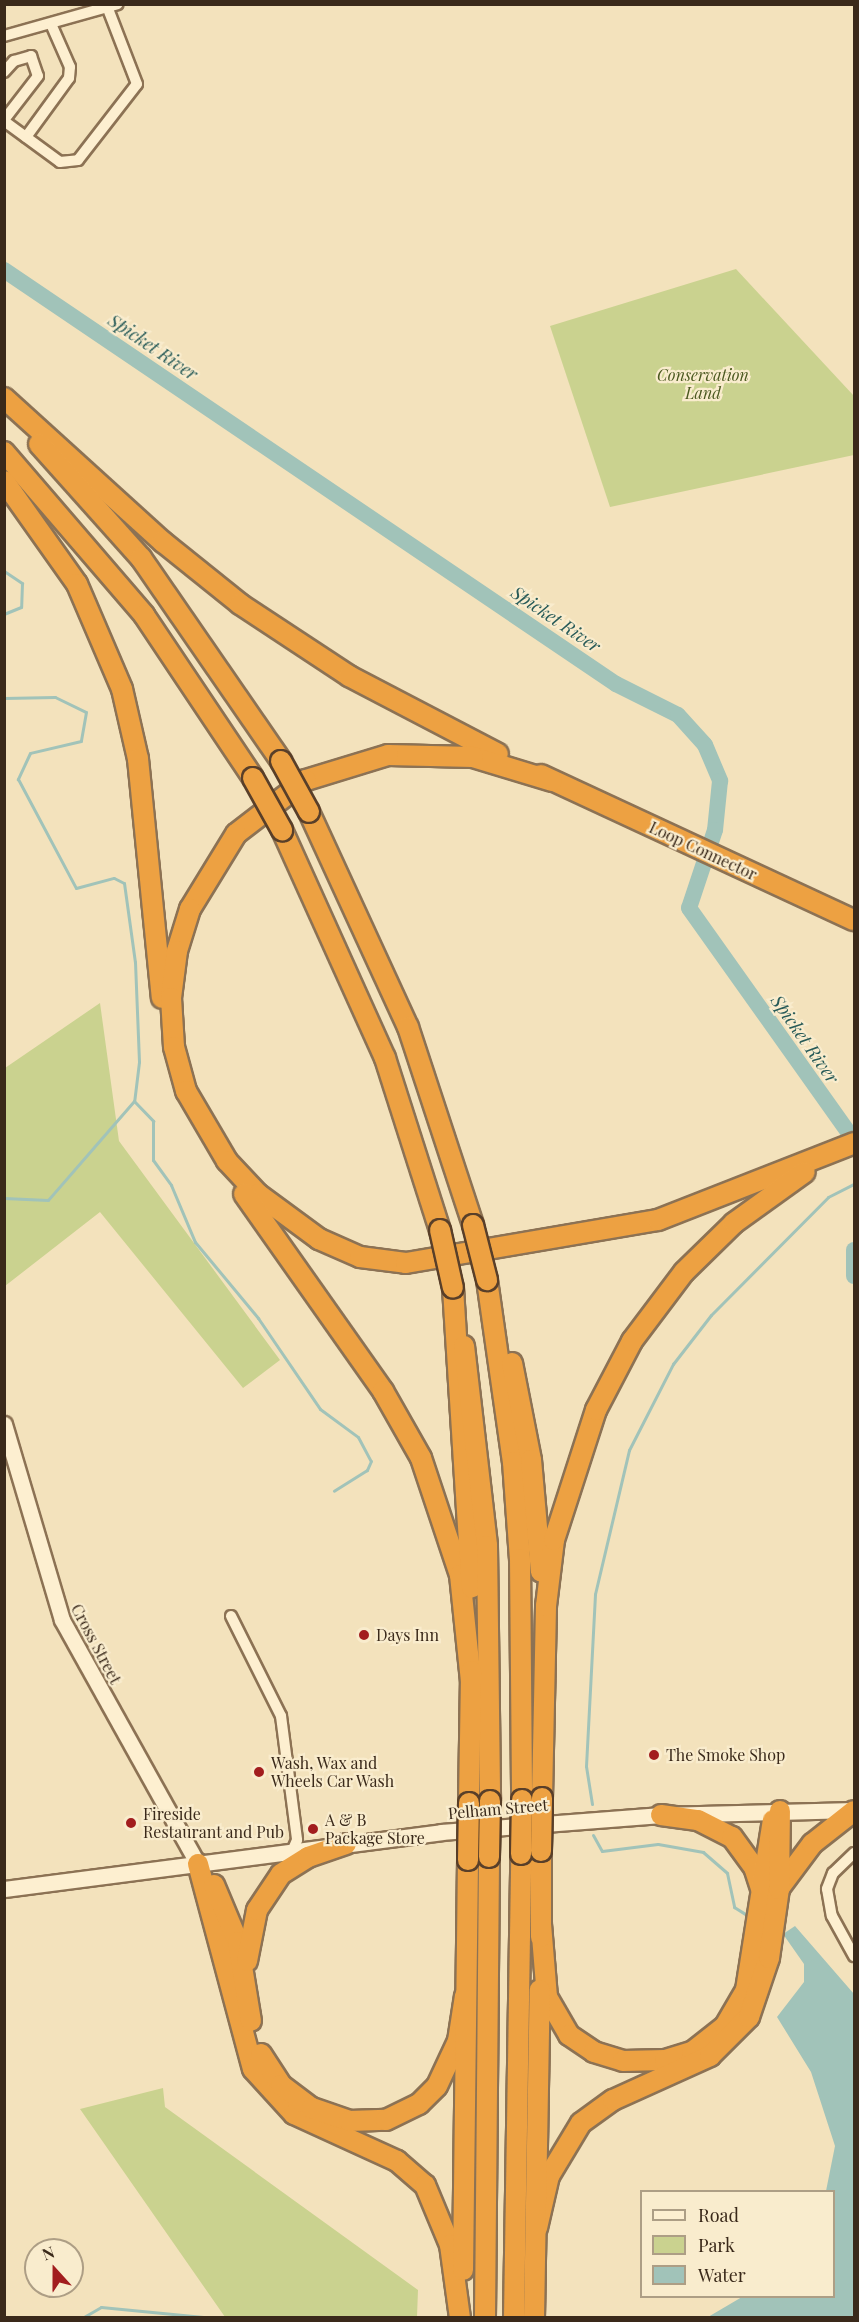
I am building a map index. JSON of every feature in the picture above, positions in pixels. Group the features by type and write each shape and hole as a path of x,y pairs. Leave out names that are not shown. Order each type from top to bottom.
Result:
{"highway":[{"path":"4,398 163,542 278,632 397,704 552,781"},
{"path":"4,409 141,558 281,761 309,812 408,1027 473,1225 513,1366 529,1451 545,1628"},
{"path":"4,453 137,606 253,778 282,830 385,1058 440,1230 453,1288 486,1513 490,1801 484,2318"},
{"path":"4,481 77,584 122,689 138,759 165,1022 190,1101 218,1150 383,1391 421,1458 460,1575 471,1682"},
{"path":"176,1054 172,983 190,909 223,851 277,798 334,768 403,753 473,757 552,781"},
{"name":"Loop Connector","path":"552,781 855,920"},
{"path":"218,1150 258,1194 319,1239 360,1257 406,1263 658,1220 850,1145"},
{"path":"534,2318 545,1628 554,1540 568,1487 597,1410 632,1341 657,1304 728,1228 850,1145"},
{"path":"487,1280 513,1462 519,1548 522,1800 514,2318"},
{"path":"453,1288 471,1566 461,2318"},
{"path":"537,2228 552,2170 581,2123 613,2100 704,2060 744,2025 763,1988 780,1811"},
{"path":"541,1924 547,1997 569,2035 608,2058 665,2060 704,2045 734,2015 750,1976 771,1892 812,1844 855,1811"},
{"path":"661,1815 698,1820 732,1838 771,1892"},
{"path":"247,1982 248,1942 266,1894 298,1862 346,1844"},
{"path":"198,1864 221,1895 247,1982 255,2040 273,2074 312,2108 362,2122 398,2116 429,2096 452,2058 465,1996"},
{"path":"198,1864 253,2069 294,2114 397,2161 425,2185 450,2245 461,2318"}],"street":[{"path":"4,36 113,7 137,84 78,160 60,162 4,121 38,76 31,56 14,61 4,72"},
{"path":"26,137 69,78 70,67 51,24"},
{"name":"Cross Street","path":"4,1424 62,1620 198,1864"},
{"path":"231,1616 281,1716 297,1840 292,1852"},
{"name":"Pelham Street","path":"4,1889 346,1844 661,1815 855,1811"},
{"path":"855,1853 833,1873 827,1889 832,1916 855,1956"}],"green space":[{"name":"Conservation Land","path":"736,269 854,396 854,455 610,507 550,326"},
{"path":"100,1003 119,1141 280,1360 243,1388 100,1212 5,1286 5,1068"},
{"path":"163,2088 165,2107 418,2290 417,2317 225,2317 80,2109"}],"water":[{"path":"795,1926 854,1994 854,2317 708,2317 740,2298 835,2298 835,2190 826,2190 835,2146 811,2072 777,2017 804,1982 804,1964 783,1934"}],"waterway":[{"name":"Spicket River","path":"4,270 616,684 678,715 705,745 720,781 715,830 689,908 854,1140"},
{"path":"4,571 22,583 21,607 4,614"},
{"path":"4,698 55,697 86,712 81,741 30,753 18,779 76,888 114,878 124,883 135,962 139,1062 134,1101 48,1200 4,1198"},
{"path":"134,1101 153,1121 153,1160 171,1185 195,1242 258,1318 320,1409 358,1437 371,1461 367,1470 334,1491"},
{"path":"592,1804 586,1766 595,1594 629,1450 673,1364 711,1315 828,1197 854,1184"},
{"name":"Spicket River","path":"854,1250 854,1276"},
{"path":"593,1835 602,1851 658,1844 703,1852 727,1873 734,1907 745,1914"},
{"path":"82,2318 101,2307 213,2318"},
{"path":"29,2318 39,2318"}],"place":[{"name":"Days Inn","path":"364,1635"},
{"name":"The Smoke Shop","path":"654,1755"},
{"name":"Wash, Wax and Wheels Car Wash","path":"259,1772"},
{"name":"Fireside Restaurant and Pub","path":"131,1823"},
{"name":"A & B Package Store","path":"313,1829"}]}
